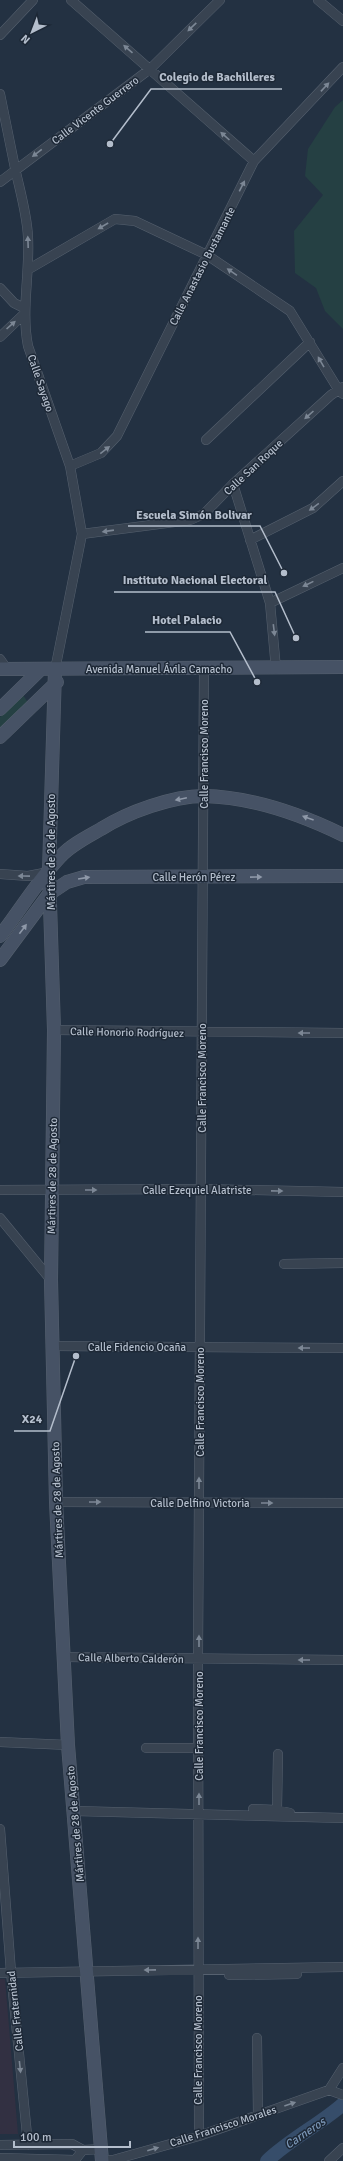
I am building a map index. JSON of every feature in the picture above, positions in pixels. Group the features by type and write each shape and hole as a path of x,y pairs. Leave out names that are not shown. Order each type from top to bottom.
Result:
{"main road":[{"name":"Avenida Manuel Ávila Camacho","path":"2,666 41,670 343,668"},
{"path":"0,709 41,670"},
{"path":"0,737 55,685 61,670"},
{"name":"Mártires de 28 de Agosto","path":"55,685 48,872 54,1030 51,1280 56,1502 68,1745 75,1811 102,2156"},
{"path":"22,689 31,694 34,705"},
{"path":"0,936 48,872 62,856 111,822 134,812 162,804 203,796 232,799 286,810 317,822 343,835"},
{"name":"Calle Herón Pérez","path":"0,960 49,894 67,882 84,877 204,878 343,876"}],"street":[{"path":"0,35 33,0"},
{"path":"71,0 254,162"},
{"name":"Calle Vicente Guerrero","path":"0,182 150,69 220,0"},
{"path":"318,0 343,21"},
{"name":"Calle Anastasio Bustamante","path":"70,466 101,453 117,436 254,162 343,68"},
{"name":"Calle Sayago","path":"0,94 24,203 28,236 29,269 24,311 28,346 70,466 82,534 61,670"},
{"path":"29,269 115,219 135,221 207,255 290,311 341,390"},
{"path":"0,288 24,311 0,337"},
{"path":"206,440 310,342"},
{"name":"Calle San Roque","path":"82,534 190,520 204,514 233,484 341,390"},
{"path":"250,540 313,508 343,481"},
{"path":"233,484 270,603 276,669"},
{"path":"270,603 343,568"},
{"name":"Calle Francisco Moreno","path":"199,2136 198,1660 204,878 204,669"},
{"path":"0,874 28,876 48,872"},
{"name":"Calle Honorio Rodríguez","path":"54,1030 202,1033 343,1033"},
{"name":"Calle Ezequiel Alatriste","path":"0,1190 201,1189 343,1192"},
{"path":"0,1218 51,1280"},
{"path":"284,1264 343,1263"},
{"name":"Calle Fidencio Ocaña","path":"52,1346 343,1348"},
{"name":"Calle Delfino Victoria","path":"56,1502 343,1503"},
{"name":"Calle Alberto Calderón","path":"63,1657 198,1660 343,1660"},
{"path":"0,1742 68,1745"},
{"path":"146,1748 199,1748"},
{"path":"277,1810 278,1754"},
{"path":"220,1814 229,1809 277,1810 286,1811 296,1817"},
{"path":"75,1811 343,1818"},
{"name":"Calle Fraternidad","path":"0,1829 11,1972 28,2145"},
{"path":"322,1967 330,1971 343,1972"},
{"path":"0,1973 343,1967"},
{"path":"198,1969 226,1975 297,1974"},
{"path":"257,2038 258,2115"},
{"path":"341,2093 329,2090 343,2068"},
{"name":"Calle Francisco Morales","path":"83,2150 113,2160 199,2136 329,2090"},
{"path":"0,2145 72,2144 83,2150"},
{"path":"329,2161 343,2148"},
{"path":"0,2158 75,2160 83,2150"},
{"path":"80,2161 83,2150"}],"shaded area":[{"path":"0,1979 5,1979 18,2134 0,2134"}],"green space":[{"path":"343,100 343,329 325,311 316,288 295,273 294,231 323,195 305,176 308,149 335,107"},
{"path":"23,695 29,704 0,732 0,717"}],"waterway":[{"name":"Carneros","path":"267,2161 343,2104"}],"place":[{"name":"Colegio de Bachilleres","path":"110,144"},
{"name":"Escuela Simón Bolivar","path":"284,573"},
{"name":"Instituto Nacional Electoral","path":"296,638"},
{"name":"Hotel Palacio","path":"257,682"},
{"name":"X24","path":"76,1356"}]}
